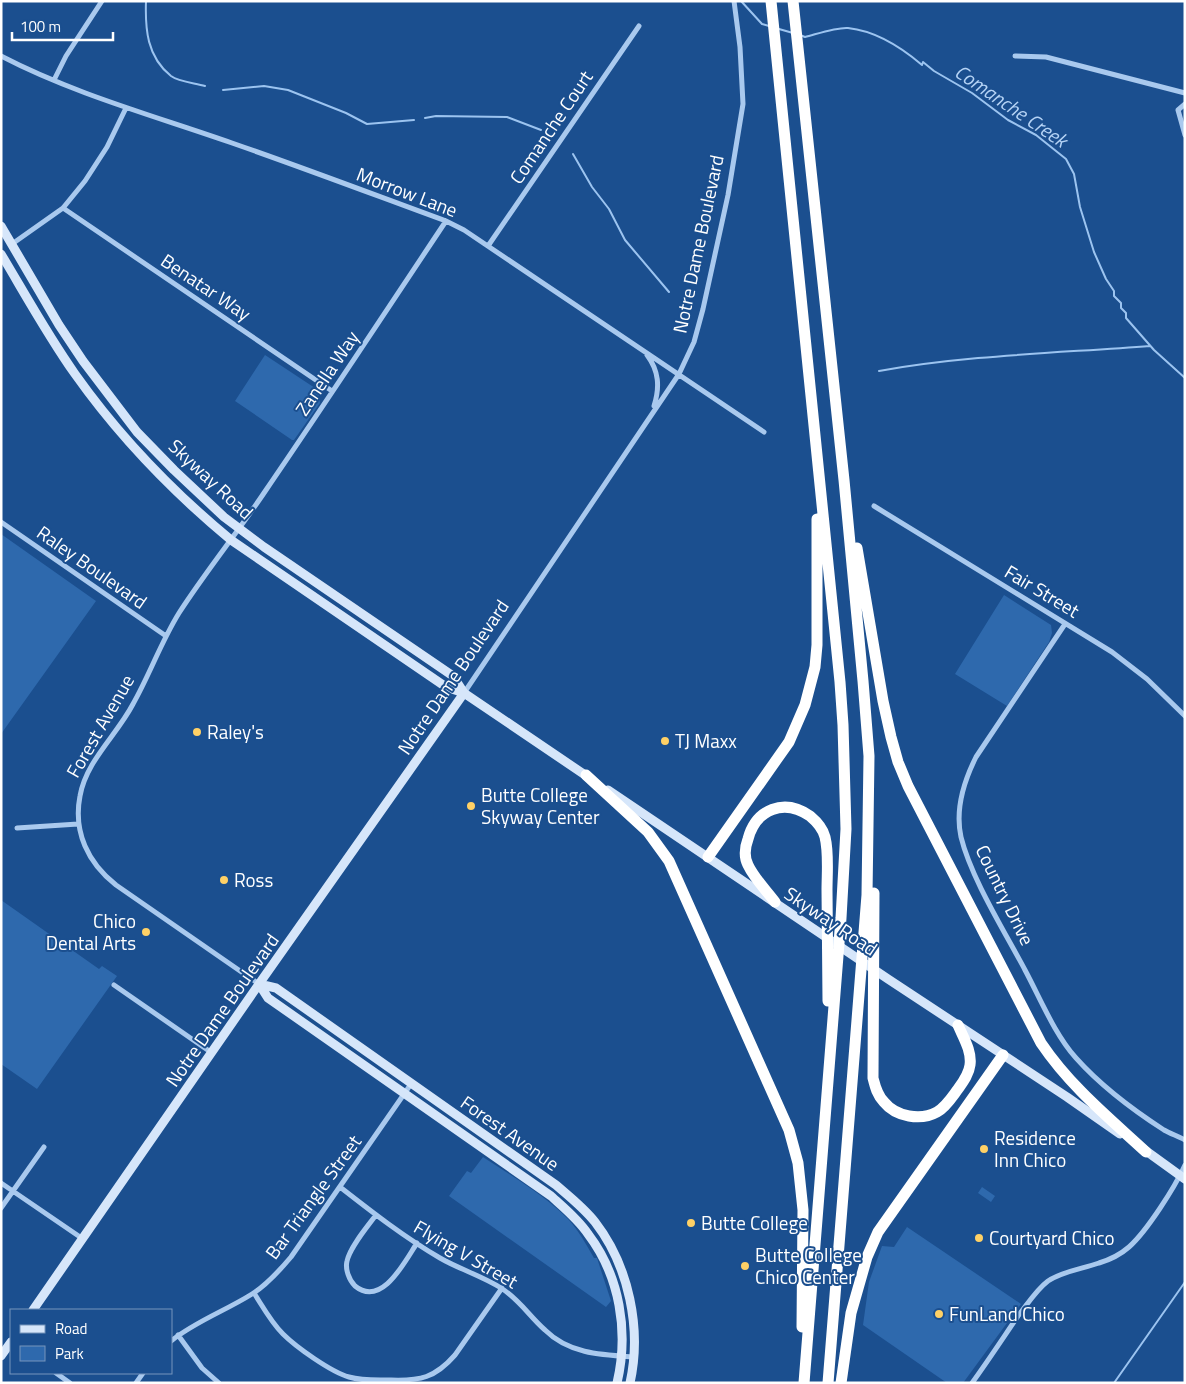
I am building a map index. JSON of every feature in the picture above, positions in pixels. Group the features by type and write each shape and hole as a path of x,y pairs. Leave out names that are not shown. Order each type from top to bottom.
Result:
{"highway":[{"path":"771,1 840,682 846,811 842,918 804,1383"},
{"path":"793,1 844,480 869,756 867,895 828,1383"},
{"path":"708,857 789,742 805,705 815,667 817,645 817,457"},
{"path":"844,480 852,509 855,541 891,737 908,786 1048,1054 1062,1073 1146,1152"},
{"path":"586,775 648,832 669,860 789,1130 798,1163 803,1210 804,1383"},
{"path":"775,902 748,865 745,854 747,842 756,820 764,813 782,807 794,808 815,820 825,836 828,1077"},
{"path":"869,832 874,876 873,1078 876,1090 894,1112 906,1116 922,1117 938,1112 949,1102 967,1076 971,1064 969,1051 958,1025"},
{"path":"841,1383 852,1313 867,1256 878,1232 1003,1055"}],"main road":[{"name":"Skyway Road","path":"1,226 59,325 107,394 137,432 174,470 224,517 287,564 454,676 464,693"},
{"path":"1,252 12,244"},
{"name":"Skyway Road","path":"1,252 44,326 75,374 103,410 167,482 231,540 446,687 464,693 888,980 1003,1055 1182,1178"},
{"name":"Notre Dame Boulevard","path":"34,1309 464,693"},
{"name":"Forest Avenue","path":"259,984 276,988 556,1185 580,1205 610,1243 622,1270 634,1324 634,1358 630,1383"},
{"name":"Forest Avenue","path":"259,984 268,998 551,1196 571,1213 589,1235 604,1259 616,1290 621,1312 622,1332 622,1356 617,1383"},
{"path":"1,1356 10,1343"}],"street":[{"path":"54,80 66,56 102,1"},
{"name":"Notre Dame Boulevard","path":"464,693 678,374 694,342 728,195 743,104 740,47 734,1"},
{"name":"Comanche Court","path":"488,246 639,26"},
{"name":"Morrow Lane","path":"1,56 54,80 126,108 234,144 464,230 764,432"},
{"path":"1015,56 1046,57 1185,93"},
{"path":"1185,104 1178,110 1185,136"},
{"path":"12,244 63,208 107,147 126,108"},
{"name":"Benatar Way","path":"63,208 332,390"},
{"name":"Zanella Way","path":"231,540 446,222"},
{"path":"644,351 652,361 657,376 658,392 652,412"},
{"name":"Fair Street","path":"874,506 1112,652 1147,679 1185,716"},
{"name":"Raley Boulevard","path":"1,522 166,636"},
{"name":"Forest Avenue","path":"231,540 180,612 166,636 132,706 88,771 80,794 78,824 89,856 107,878 259,984"},
{"name":"Country Drive","path":"1065,624 976,756 961,799 959,816 961,837 971,865 984,892 1056,1028 1075,1057 1100,1082 1149,1120 1185,1140"},
{"path":"17,828 78,824"},
{"path":"114,984 212,1053"},
{"name":"Bar Triangle Street","path":"172,1340 192,1325 254,1293 278,1272 291,1257 411,1084"},
{"path":"1,1208 44,1147"},
{"path":"972,1383 1023,1310 1048,1281 1098,1263 1128,1248 1182,1178 1185,1165"},
{"path":"1,1182 83,1239"},
{"name":"Flying V Street","path":"340,1187 376,1215 439,1257 502,1288 521,1304 544,1330 557,1340 572,1348 597,1354 634,1358"},
{"path":"376,1215 352,1249 347,1260 350,1279 355,1286 364,1290 375,1291 383,1288 391,1281 417,1243"},
{"path":"254,1293 283,1334 336,1372 349,1377 364,1379 416,1382 447,1365 502,1288"},
{"path":"178,1335 202,1368 219,1383"},
{"path":"57,1374 70,1383"}],"green space":[{"path":"265,355 318,390 320,403 294,440 235,401"},
{"path":"1,534 96,601 1,734"},
{"path":"1004,595 1051,625 1052,633 1049,642 1007,706 955,674"},
{"path":"1,900 99,969 102,966 117,976 37,1089 1,1064"},
{"path":"483,1157 539,1194 559,1210 572,1224 594,1258 597,1258 611,1301 606,1307 449,1196 467,1171 471,1173"},
{"path":"982,1187 995,1196 991,1202 978,1193"},
{"name":"FunLand Chico","path":"907,1227 1021,1304 963,1383 947,1383 863,1325 869,1282 882,1246 894,1247"}],"waterway":[{"path":"146,1 147,32 152,51 157,60 174,78 205,86"},
{"name":"Comanche Creek","path":"741,1 762,24 769,26"},
{"name":"Comanche Creek","path":"800,35 805,37 848,28 878,36 897,46 922,65 923,62 934,71 972,93 1008,120 1036,135 1066,159 1074,174 1080,207 1094,252 1106,279 1114,291 1114,296 1121,303 1121,308 1126,313 1126,318 1154,350 1185,378"},
{"name":"Comanche Creek","path":"779,29 793,33"},
{"path":"223,90 264,86 288,90 346,113 367,124 414,120"},
{"path":"425,118 436,116 507,117 541,130"},
{"path":"573,154 592,187 609,209 625,240 669,292"},
{"path":"879,371 946,361 1150,346"},
{"path":"1114,1383 1185,1282"}],"place":[{"name":"Raley's","path":"197,732"},
{"name":"TJ Maxx","path":"665,741"},
{"name":"Butte College Skyway Center","path":"471,806"},
{"name":"Ross","path":"224,880"},
{"name":"Chico Dental Arts","path":"146,932"},
{"name":"Residence Inn Chico","path":"984,1149"},
{"name":"Butte College","path":"691,1223"},
{"name":"Courtyard Chico","path":"979,1238"},
{"name":"Butte College Chico Center","path":"745,1266"},
{"name":"FunLand Chico","path":"939,1314"}]}
